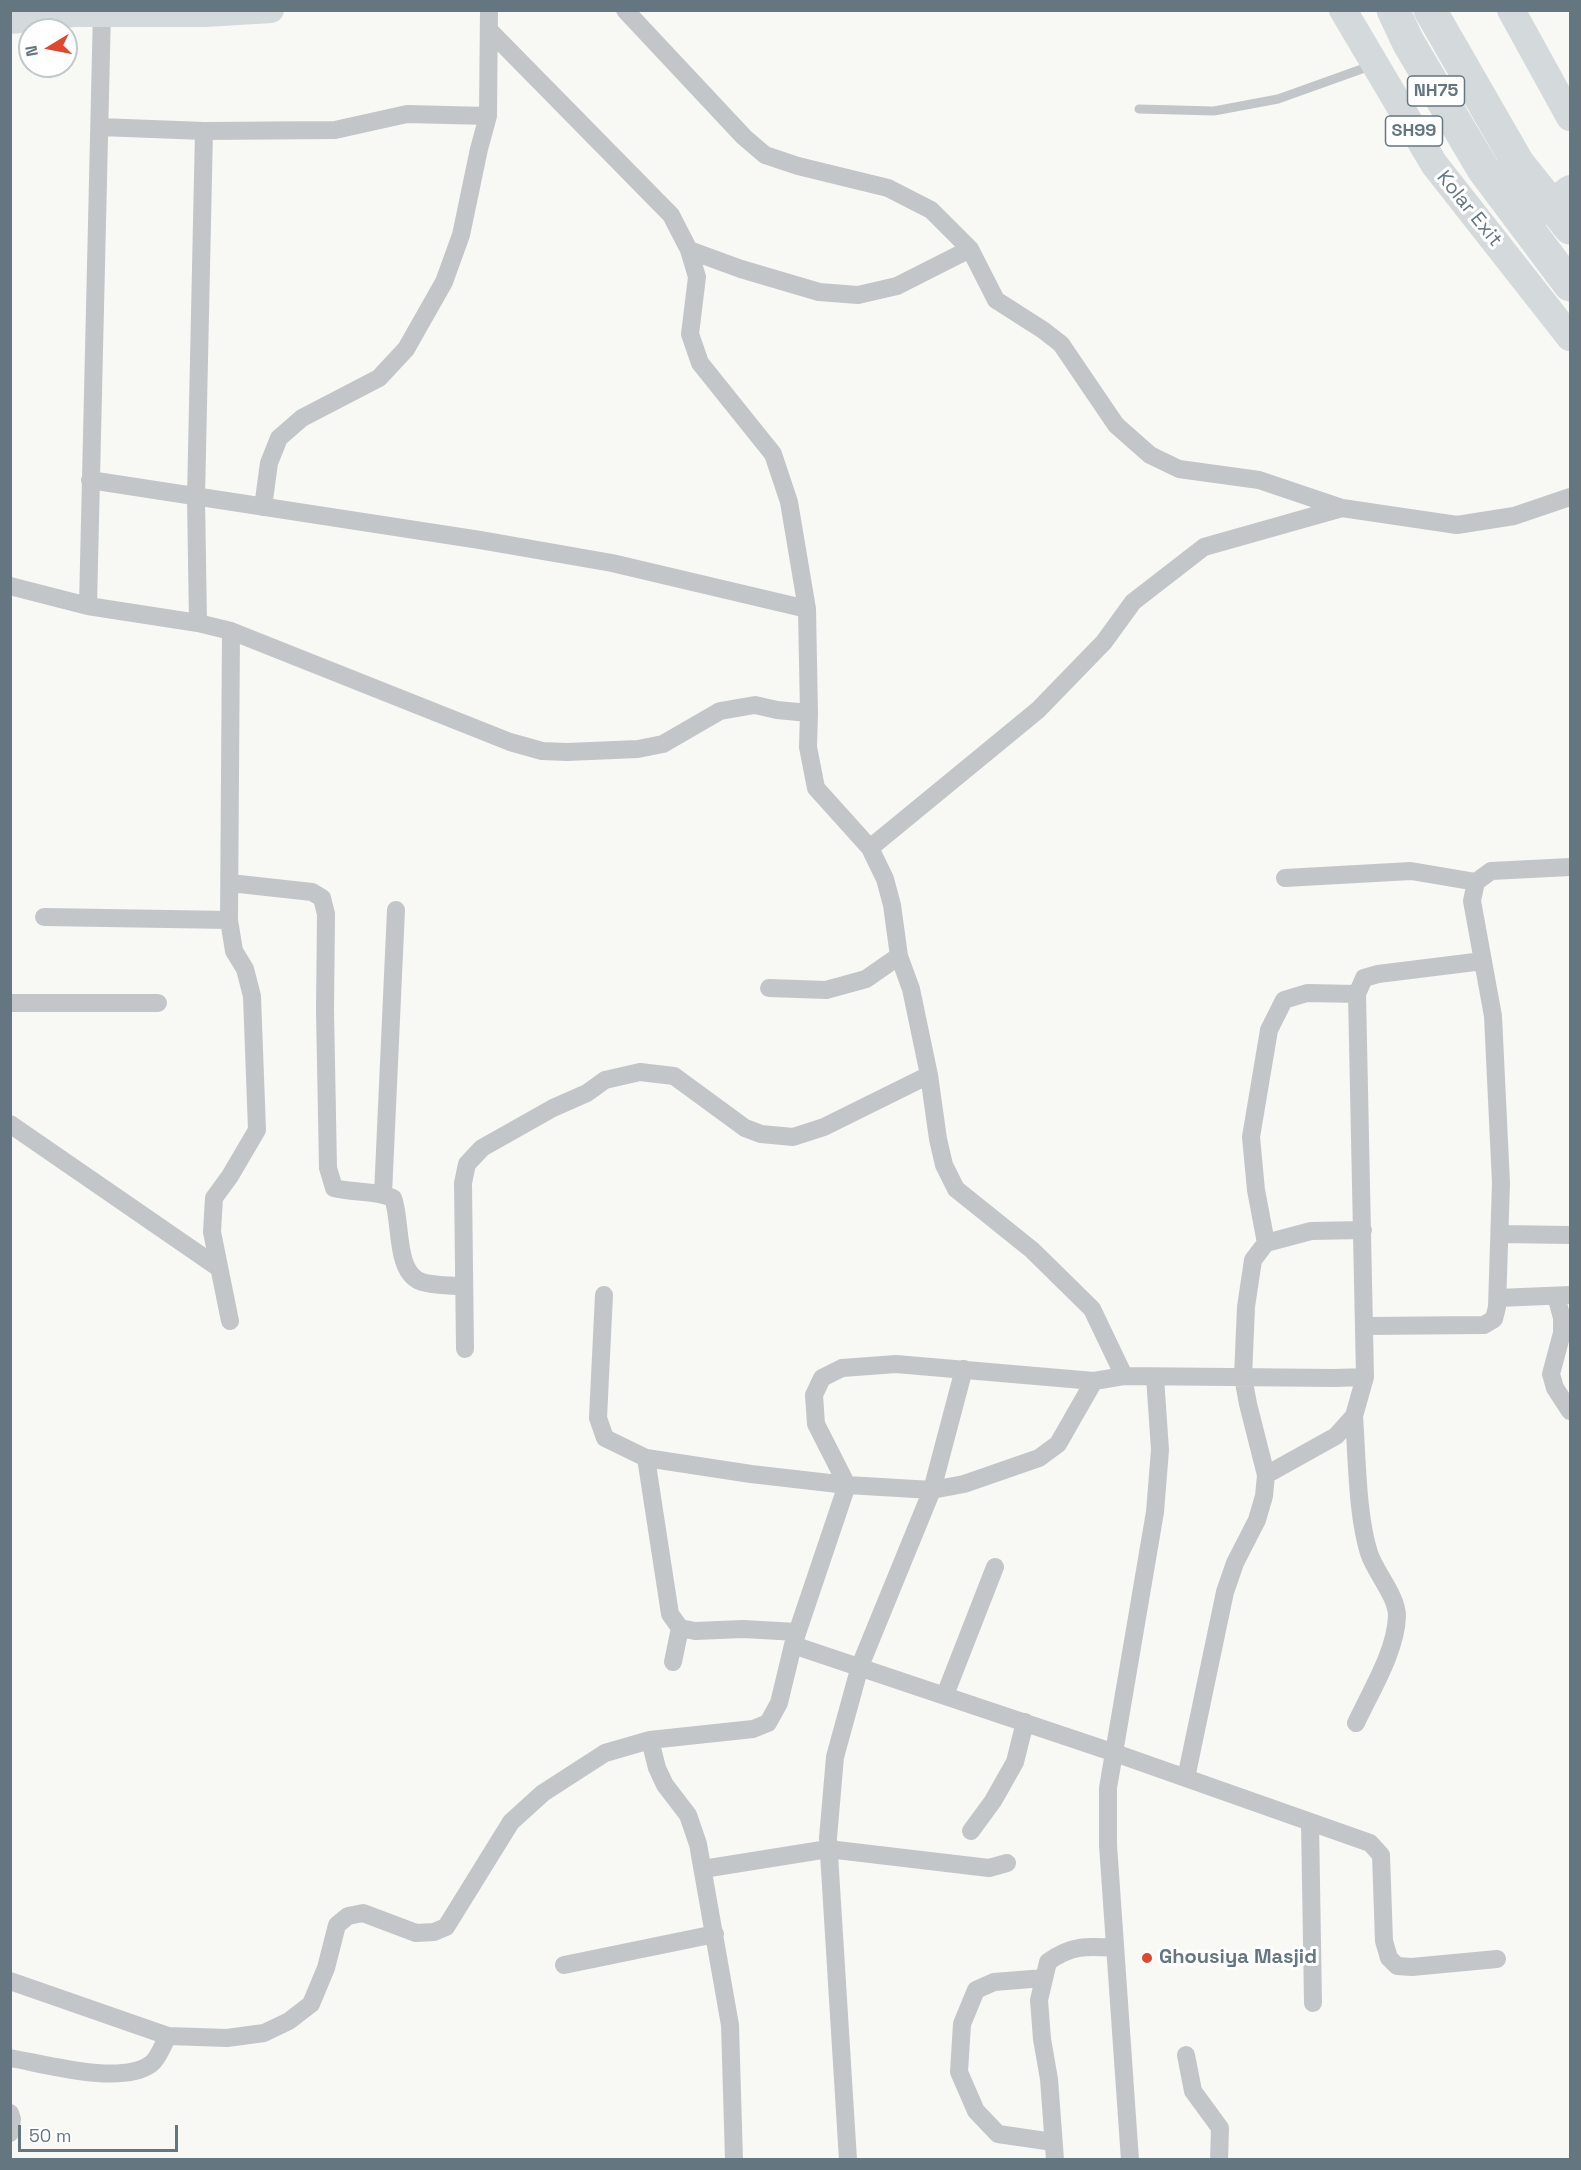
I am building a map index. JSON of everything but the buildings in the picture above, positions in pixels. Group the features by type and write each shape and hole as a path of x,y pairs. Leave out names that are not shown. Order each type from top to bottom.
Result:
{"highway":[{"name":"NH75","path":"1393,10 1408,42 1483,169 1570,285"},
{"name":"NH75","path":"1430,10 1518,163 1570,228"}],"main road":[{"name":"Kolar Exit","path":"1343,10 1434,164 1570,337"},
{"path":"1511,10 1570,117"},
{"path":"1497,244 1570,189"},
{"path":"1529,284 1570,253"}],"street":[{"path":"10,21 102,12 205,14 271,10"},
{"path":"263,507 269,463 279,438 302,418 379,378 406,349 444,282 461,235 488,116 489,10"},
{"path":"625,10 744,137 765,154 798,166 888,188 931,210 970,249 996,300 1062,344 1116,425 1150,455 1179,469 1259,480 1342,508 1458,525 1514,516 1570,497"},
{"path":"88,606 102,12"},
{"path":"490,31 670,216 689,250 696,277 690,334 700,363 773,454 789,502 807,609 808,747 816,788 870,848 885,879 892,905 899,956 911,989 929,1074 944,1165 956,1189 1032,1250 1092,1309 1124,1376"},
{"path":"100,127 204,131 335,130 407,114 488,116"},
{"path":"198,623 196,497 204,131"},
{"path":"689,250 741,270 819,292 858,295 897,286 970,249"},
{"path":"90,480 612,562 807,609"},
{"path":"870,848 1038,710 1104,642 1133,602 1204,548 1342,508"},
{"path":"10,586 88,606 198,623 231,631 510,742 542,750 567,752 638,749 663,744 720,711 755,705 809,713"},
{"path":"230,1321 212,1232 214,1198 257,1130 252,996 245,969 234,951 229,920 231,631"},
{"path":"1365,1326 1484,1325 1494,1319 1498,1298 1501,1183 1494,1017 1472,901 1476,882 1491,871 1570,867"},
{"path":"1285,878 1411,871 1476,882"},
{"path":"230,883 312,892 322,898 326,915 328,1168 334,1188 383,1194 393,1198 397,1207 403,1262 412,1278 424,1283 464,1287"},
{"path":"383,1194 396,910"},
{"path":"44,917 229,920"},
{"path":"769,988 826,990 866,979 899,956"},
{"path":"1356,1723 1395,1637 1397,1613 1370,1554 1363,1516 1354,1416 1365,1377 1357,994 1364,978 1378,974 1483,961"},
{"path":"1266,1243 1256,1190 1251,1137 1269,1030 1284,1000 1307,993 1357,994"},
{"path":"10,1003 158,1003"},
{"path":"465,1349 463,1183 467,1164 482,1148 553,1108 586,1093 605,1080 640,1072 674,1076 745,1128 761,1134 793,1137 824,1127 929,1074"},
{"path":"10,1124 219,1268"},
{"path":"1186,1778 1225,1592 1235,1563 1257,1520 1264,1496 1266,1475 1243,1377 1246,1307 1253,1260 1266,1243 1311,1231 1363,1230"},
{"path":"1500,1234 1570,1235"},
{"path":"604,1295 597,1418 605,1438 646,1458 751,1474 847,1485 932,1490 964,1484 1039,1458 1058,1444 1094,1381"},
{"path":"1498,1298 1563,1296 1562,1333 1551,1374 1555,1388 1570,1411"},
{"path":"10,1981 168,2036 227,2038 264,2033 289,2020 311,2004 326,1968 337,1925 348,1916 363,1913 416,1933 434,1932 446,1927 511,1822 543,1793 605,1753 650,1740 753,1729 768,1723 779,1703 795,1638 847,1485 816,1425 814,1395 822,1378 842,1368 896,1364 1094,1381 1124,1376 1365,1377"},
{"path":"848,2160 828,1849 835,1757 860,1666 932,1490 964,1370"},
{"path":"1130,2160 1108,1845 1108,1788 1155,1512 1160,1450 1155,1377"},
{"path":"1266,1475 1336,1436 1354,1416"},
{"path":"646,1458 670,1614 680,1628 695,1631 744,1629 795,1638 860,1666 1114,1752 1370,1843 1381,1855 1384,1941 1389,1958 1397,1966 1412,1967 1497,1959"},
{"path":"945,1695 995,1567"},
{"path":"673,1662 680,1628"},
{"path":"971,1831 993,1801 1015,1762 1025,1722"},
{"path":"650,1740 657,1768 665,1785 688,1815 698,1844 730,2025 734,2160"},
{"path":"1310,1822 1313,2002"},
{"path":"703,1869 828,1849 989,1868 1007,1863"},
{"path":"564,1965 715,1934"},
{"path":"1044,1978 994,1983 976,1990 962,2024 959,2072 976,2111 998,2134 1054,2151 1040,2000 1048,1962 1063,1951 1087,1946 1115,1948"},
{"path":"10,2058 87,2072 110,2074 135,2071 153,2063 168,2036"},
{"path":"1186,2055 1192,2091 1220,2128 1219,2160"},
{"path":"10,2113 10,2133"}],"lane":[{"path":"1138,109 1214,111 1278,99 1375,64"}],"place":[{"name":"Ghousiya Masjid","path":"1147,1958"}]}
